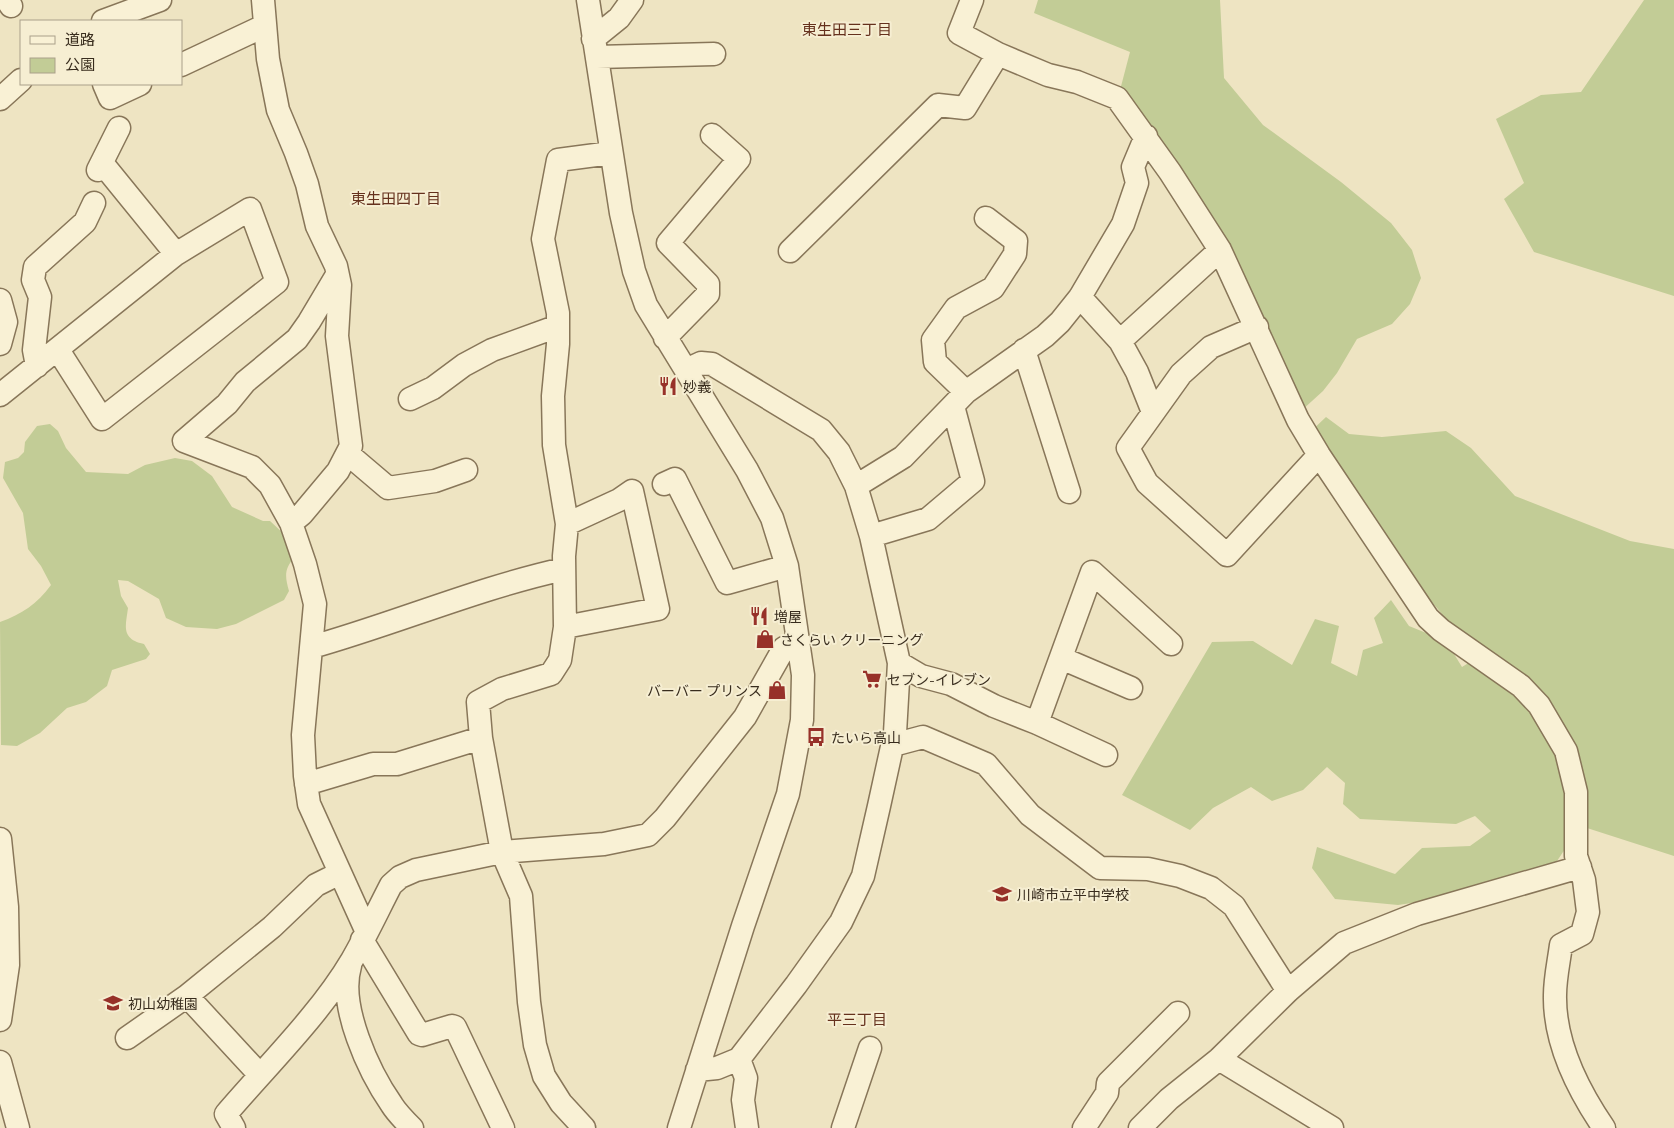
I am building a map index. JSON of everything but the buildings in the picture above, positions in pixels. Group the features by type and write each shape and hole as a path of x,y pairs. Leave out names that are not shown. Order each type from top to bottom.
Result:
{"street":[{"path":"106,20 160,0"},
{"path":"263,0 264,26 278,110 307,184 317,226 336,266 338,275 340,286 337,336 349,415 351,446 338,471 316,499 291,523"},
{"path":"588,0 622,221 634,271 646,305 747,470 772,518 787,566 803,675 802,720 788,794 679,1128"},
{"path":"595,48 632,0"},
{"path":"972,0 959,33 998,54 1048,75 1076,82 1117,98 1146,136 1220,250 1257,327 1298,420 1319,455 1428,618 1441,630 1522,686 1539,706 1566,751 1576,792 1576,856 1584,880 1588,912 1582,934 1562,945 1555,996 1560,1029 1570,1067 1580,1091 1604,1128"},
{"path":"182,65 264,26"},
{"path":"595,48 714,54"},
{"path":"790,251 938,104 965,108 998,54"},
{"path":"0,98 20,81"},
{"path":"108,95 137,85"},
{"path":"119,128 100,166 176,254"},
{"path":"666,338 708,294 708,284 668,243 739,159 712,135"},
{"path":"856,486 903,457 960,399 1045,336 1060,322 1080,297 1123,224 1136,183 1134,167 1146,136"},
{"path":"584,1128 561,1103 544,1076 534,1045 521,896 502,852 481,738 478,702 502,690 552,674 560,660 565,627 564,569 567,524 554,445 553,396 558,313 543,239 558,160 611,154"},
{"path":"37,366 34,350 40,297 33,280 35,267 85,222 94,203"},
{"path":"0,395 176,254 250,209 277,282 102,419 58,350"},
{"path":"871,536 928,519 973,481 960,399 935,362 933,340 956,308 993,288 1014,254 1016,241 986,218"},
{"path":"1120,341 1220,250"},
{"path":"338,275 297,338 245,382 227,404 184,441 252,467 270,486 291,523 305,564 315,604 303,735 309,804 340,873 364,935 419,1034 422,1035 452,1026 456,1027 503,1128"},
{"path":"1080,297 1120,341 1137,372 1153,412"},
{"path":"0,300 6,322 0,344"},
{"path":"410,399 434,388 464,365 492,350 558,326"},
{"path":"1257,327 1211,347 1181,374 1153,412 1145,427 1128,448 1147,482 1227,554 1319,455"},
{"path":"1024,350 1069,492"},
{"path":"686,370 701,363 712,364 821,430 839,452 856,486 871,536 899,663 897,710 892,746 863,876 841,922 796,985 739,1059 717,1068 698,1070"},
{"path":"348,454 388,488 435,481 466,470"},
{"path":"664,484 675,479 726,583 787,566"},
{"path":"565,627 658,609 632,491 620,500 567,524"},
{"path":"312,647 366,632 519,579 564,569"},
{"path":"1038,722 1092,572 1171,644"},
{"path":"412,1128 392,1106 358,1040 346,993 346,978 352,960 391,886 400,877 416,870 502,852 604,844 648,835 665,818 745,717 784,648 799,641"},
{"path":"1061,658 1131,688"},
{"path":"899,663 920,676 951,684 994,706 1038,722 1106,755"},
{"path":"892,746 923,736 986,764 1030,815 1100,868 1148,869 1180,876 1212,888 1234,906 1288,991"},
{"path":"306,784 372,764 397,764 481,738"},
{"path":"0,839 7,907 8,965 0,1020"},
{"path":"1140,1128 1169,1099 1219,1059 1288,991 1344,943 1372,930 1417,914 1580,867"},
{"path":"127,1038 187,996 272,926 316,885 340,873"},
{"path":"234,1128 226,1114 318,1006 352,960"},
{"path":"187,996 260,1075"},
{"path":"1084,1128 1107,1093 1108,1083 1178,1013"},
{"path":"843,1128 870,1048"},
{"path":"739,1059 746,1078 744,1100 747,1128"},
{"path":"1219,1059 1332,1128"},
{"path":"0,1062 18,1128"}],"green space":[{"path":"1038,0 1220,0 1224,78 1263,125 1341,182 1391,223 1412,250 1421,278 1410,304 1392,324 1357,339 1337,373 1323,391 1301,411 1119,94 1130,52 1034,13"},
{"path":"1644,0 1674,0 1674,296 1534,252 1504,199 1524,183 1496,119 1541,95 1581,92"},
{"path":"1326,417 1349,434 1382,437 1446,431 1471,448 1515,496 1630,541 1674,549 1674,856 1587,828 1563,852 1545,879 1480,893 1398,905 1335,899 1312,868 1317,847 1395,874 1422,848 1470,846 1491,831 1475,816 1456,824 1360,819 1343,804 1345,783 1327,767 1303,790 1272,801 1251,787 1213,808 1190,830 1122,795 1212,642 1253,641 1292,665 1315,619 1339,626 1331,663 1357,676 1363,650 1383,643 1374,618 1391,600 1409,626 1446,641 1462,667 1478,657 1391,553 1307,435"},
{"path":"50,424 58,431 66,448 86,472 128,474 145,465 175,458 192,461 212,476 232,507 263,521 270,521 285,535 294,558 288,566 286,573 289,591 284,600 236,624 217,629 186,627 166,618 159,599 128,581 118,580 121,596 128,608 126,630 128,635 136,642 144,644 150,654 146,659 112,670 107,686 86,702 67,708 40,733 17,746 1,745 0,622 29,608 51,585 41,566 28,549 23,513 3,478 5,462 18,458 24,452 25,442 37,426"}],"place":[{"name":"妙義","path":"668,386"},
{"name":"増屋","path":"759,616"},
{"name":"さくらい クリーニング","path":"765,639"},
{"name":"セブン-イレブン","path":"872,679"},
{"name":"バーバー プリンス","path":"777,690"},
{"name":"たいら高山","path":"816,737"},
{"name":"川崎市立平中学校","path":"1002,894"},
{"name":"初山幼稚園","path":"113,1003"}],"district":[{"name":"東生田三丁目","path":"847,29"},
{"name":"東生田四丁目","path":"396,198"},
{"name":"平三丁目","path":"857,1019"}]}
